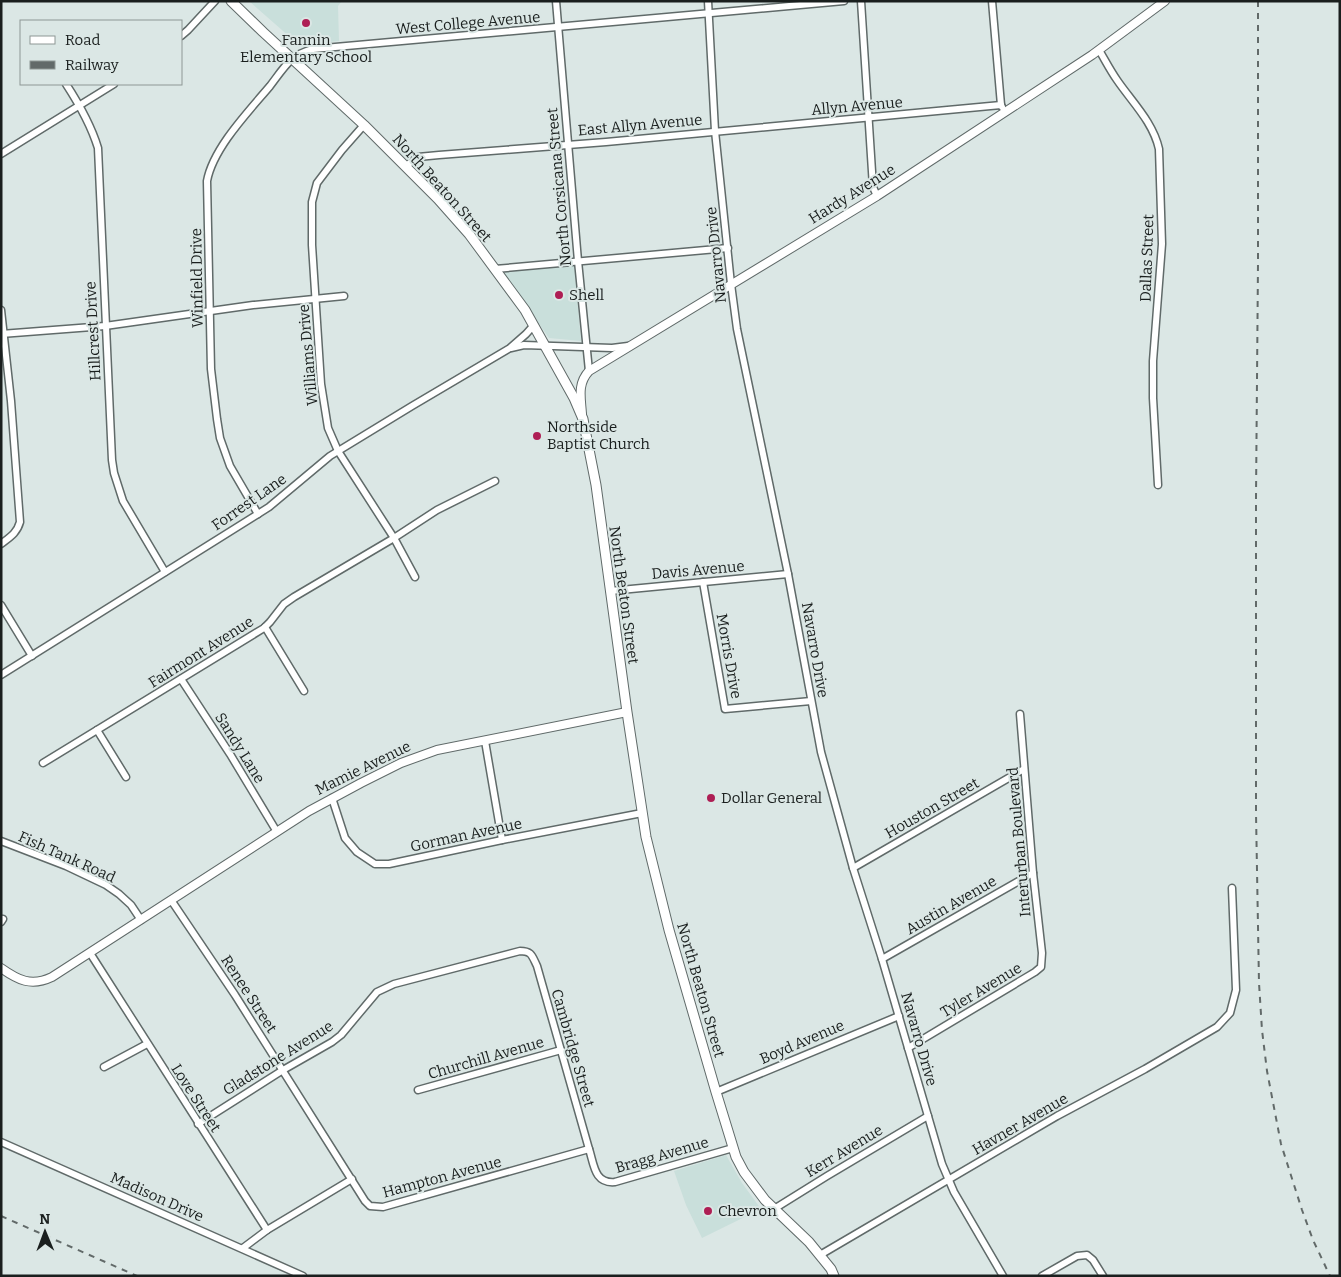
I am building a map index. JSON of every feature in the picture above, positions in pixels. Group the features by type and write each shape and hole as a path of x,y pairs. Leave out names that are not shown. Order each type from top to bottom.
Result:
{"main road":[{"name":"North Beaton Street","path":"232,1 406,166 469,234 525,310 574,398 583,419 596,485 627,712 642,813 652,864 716,1092 736,1157 752,1184 765,1200 809,1242 834,1276"}],"street":[{"path":"182,35 214,1"},
{"name":"North Corsicana Street","path":"556,1 589,370"},
{"name":"Navarro Drive","path":"708,1 715,131 737,329 788,574 821,752 853,868 948,1180 1003,1276"},
{"name":"West College Avenue","path":"292,59 313,49 844,1"},
{"path":"860,1 873,187 877,196"},
{"path":"992,1 1001,105 1006,112"},
{"name":"Hardy Avenue","path":"589,370 877,196 1099,50 1165,1"},
{"name":"Dallas Street","path":"1099,50 1117,80 1152,127 1159,149 1162,244 1153,361 1158,485"},
{"name":"Winfield Drive","path":"258,514 230,466 220,438 211,368 208,181 209,172 220,150 236,127 292,59"},
{"name":"Hillcrest Drive","path":"67,85 80,106 98,148 105,326 114,473 123,501 166,572"},
{"path":"1,154 112,85"},
{"name":"Allyn Avenue","path":"715,131 1001,105"},
{"name":"Williams Drive","path":"364,125 317,183 312,202 312,244 321,384 328,428 338,451 394,538 414,577"},
{"name":"East Allyn Avenue","path":"406,166 425,156 715,131"},
{"path":"495,269 728,248"},
{"path":"2,334 105,326 210,311 344,296"},
{"path":"1,310 2,334 11,401 20,522 18,530 14,535 1,544"},
{"name":"Forrest Lane","path":"1,675 269,507 330,456 510,348 534,325"},
{"name":"Forrest Lane","path":"510,348 524,345 612,348 629,346"},
{"path":"583,419 581,386 589,370"},
{"name":"Fairmont Avenue","path":"43,763 265,627 284,604 294,597 394,538 437,510 495,481"},
{"name":"Davis Avenue","path":"610,591 788,574"},
{"name":"Morris Drive","path":"703,582 725,709 811,701"},
{"path":"1,605 32,656"},
{"path":"265,627 304,691"},
{"name":"Sandy Lane","path":"181,679 230,754 277,832"},
{"name":"Mamie Avenue","path":"1,968 23,981 46,980 52,977 332,798 401,762 437,750 627,712"},
{"name":"Interurban Boulevard","path":"1020,714 1033,873 1042,953 1041,967"},
{"path":"97,730 126,776"},
{"path":"485,741 502,840"},
{"name":"Houston Street","path":"853,868 1024,768"},
{"name":"Gorman Avenue","path":"332,798 345,838 357,852 375,864 389,864 642,813"},
{"name":"Fish Tank Road","path":"1,841 66,866 106,885 131,905 141,920"},
{"name":"Austin Avenue","path":"882,959 1033,873"},
{"name":"Havner Avenue","path":"820,1255 1057,1116 1217,1027 1230,1013 1236,990 1232,888"},
{"name":"Renee Street","path":"171,900 235,995 352,1179"},
{"name":"Gladstone Avenue","path":"198,1124 283,1070 332,1042 377,992 394,984 520,951 525,951 532,955"},
{"name":"Love Street","path":"90,953 267,1230"},
{"name":"Cambridge Street","path":"532,955 538,966 589,1148"},
{"name":"Tyler Avenue","path":"908,1048 1041,967"},
{"name":"Boyd Avenue","path":"716,1092 899,1016"},
{"path":"104,1067 147,1044"},
{"name":"Churchill Avenue","path":"418,1090 561,1050"},
{"name":"Kerr Avenue","path":"774,1209 928,1116"},
{"name":"Madison Drive","path":"1,1142 303,1276"},
{"name":"Bragg Avenue","path":"589,1148 597,1174 608,1183 733,1148"},
{"name":"Hampton Avenue","path":"352,1179 370,1206 383,1207 589,1148"},
{"path":"243,1248 267,1230 352,1179"},
{"path":"1042,1276 1070,1259 1087,1255 1093,1260 1103,1276"}],"shaded area":[{"name":"Fannin Elementary School","path":"249,1 342,1 338,6 339,41 299,45"},
{"path":"574,264 581,341 549,338 502,272"},
{"path":"726,1155 742,1183 761,1209 702,1238 686,1205 674,1171"}],"railway":[{"path":"1258,1 1256,813 1259,983 1267,1071 1281,1144 1313,1240 1330,1276"},
{"path":"1,1216 137,1276"}],"place":[{"name":"Fannin Elementary School","path":"306,23"},
{"name":"Shell","path":"559,295"},
{"name":"Northside Baptist Church","path":"537,436"},
{"name":"Dollar General","path":"711,798"},
{"name":"Chevron","path":"708,1211"}]}
